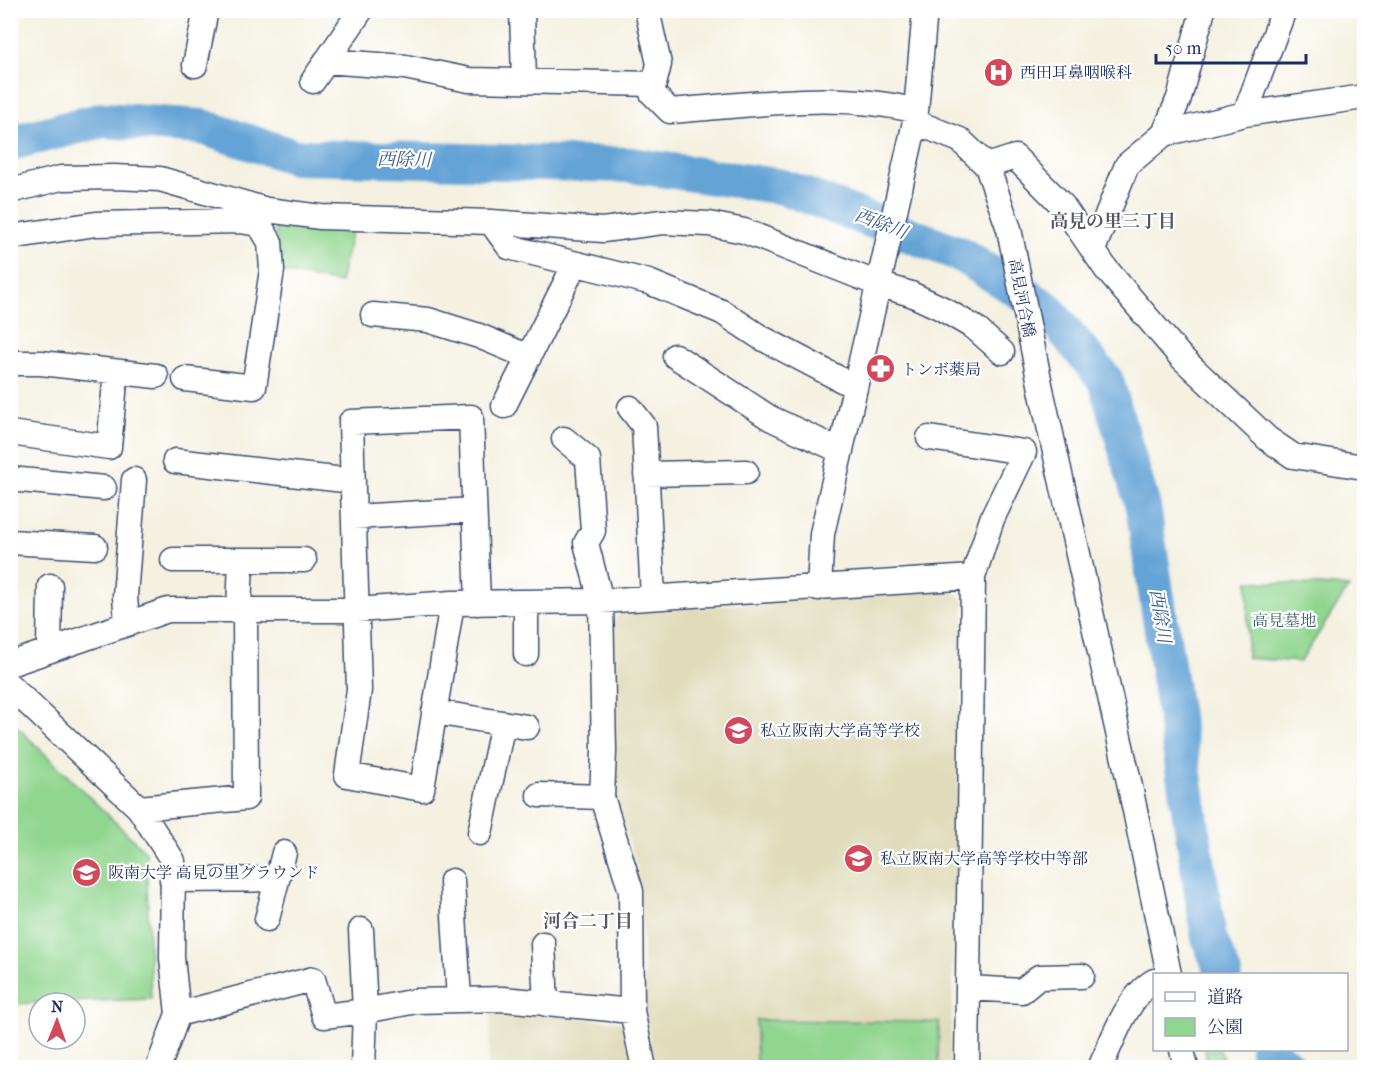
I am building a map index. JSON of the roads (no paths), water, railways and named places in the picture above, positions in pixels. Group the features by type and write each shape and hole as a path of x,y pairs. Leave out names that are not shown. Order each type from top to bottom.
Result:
{"street":[{"path":"195,65 206,10"},
{"path":"313,81 361,10"},
{"path":"522,10 524,81"},
{"path":"647,10 659,64 652,93 670,111 789,102 866,101 889,104 960,140 987,166 1015,157 1063,206 1106,269 1181,357 1268,439 1293,456 1365,467"},
{"path":"819,588 822,534 916,116 925,10"},
{"path":"1164,134 1179,98 1203,10"},
{"path":"1245,114 1284,10"},
{"path":"326,61 405,67 469,80 654,84"},
{"path":"1093,250 1127,165 1164,134 1245,114 1365,97"},
{"name":"高見河合橋","path":"987,166 1009,229 1036,367 1126,765 1164,973"},
{"path":"10,191 61,178 160,179 263,217"},
{"path":"10,237 96,224 240,221 263,217 491,222 603,231 662,222 709,224 744,231 910,294 941,308 975,328 1002,351"},
{"path":"185,379 254,387 272,270 270,242 263,217"},
{"path":"491,222 509,247 649,282 722,312 760,337 855,387"},
{"path":"504,406 575,264"},
{"path":"373,315 428,320 479,336 528,357"},
{"path":"675,356 770,418 841,451"},
{"path":"10,363 41,363 156,376"},
{"path":"10,433 109,447 116,372"},
{"path":"630,408 644,426 653,597"},
{"path":"452,603 422,789 347,775 359,690 351,422 471,417 478,603"},
{"path":"564,438 588,459 593,531 586,543 601,601 604,751 602,797 631,891 632,1011 644,1068"},
{"path":"929,438 1024,452 992,519 973,578 967,1068"},
{"path":"175,462 353,481"},
{"path":"646,474 746,472"},
{"path":"10,479 104,488"},
{"path":"127,622 125,596 134,480"},
{"path":"354,517 474,510"},
{"path":"10,542 95,547"},
{"path":"173,560 304,560"},
{"path":"139,808 246,798 241,560"},
{"path":"10,664 127,622 168,610 357,610 452,603 601,601 973,578"},
{"path":"49,650 50,586"},
{"path":"526,602 526,654"},
{"path":"10,686 139,808 172,861 172,958 178,1014 158,1068"},
{"path":"434,712 527,727"},
{"path":"480,833 503,723"},
{"path":"539,795 602,797"},
{"path":"267,919 284,853"},
{"path":"172,879 277,879"},
{"path":"452,881 459,1000"},
{"path":"361,930 365,1011 363,1068"},
{"path":"543,944 546,1004"},
{"path":"968,988 1022,991 1039,977 1082,976"},
{"path":"178,1014 313,979 324,1016 416,1001 503,999 632,1011"},
{"path":"1100,1068 1131,1002 1145,986 1153,982"},
{"path":"1182,1051 1186,1068"}],"waterway":[{"name":"西除川","path":"10,143 103,120 202,127 295,157 631,165 783,187 960,254 1046,308 1106,381 1143,507 1209,938 1224,973"},
{"name":"西除川","path":"1269,1051 1289,1068"}],"place":[{"name":"西田耳鼻咽喉科","path":"999,72"},
{"name":"トンボ薬局","path":"880,369"},
{"name":"私立阪南大学高等学校","path":"739,730"},
{"name":"私立阪南大学高等学校中等部","path":"859,858"},
{"name":"阪南大学 高見の里グラウンド","path":"87,872"}],"district":[{"name":"高見の里三丁目","path":"1113,221"},
{"name":"河合二丁目","path":"588,921"}],"park label":[{"name":"高見墓地","path":"1284,620"}]}
